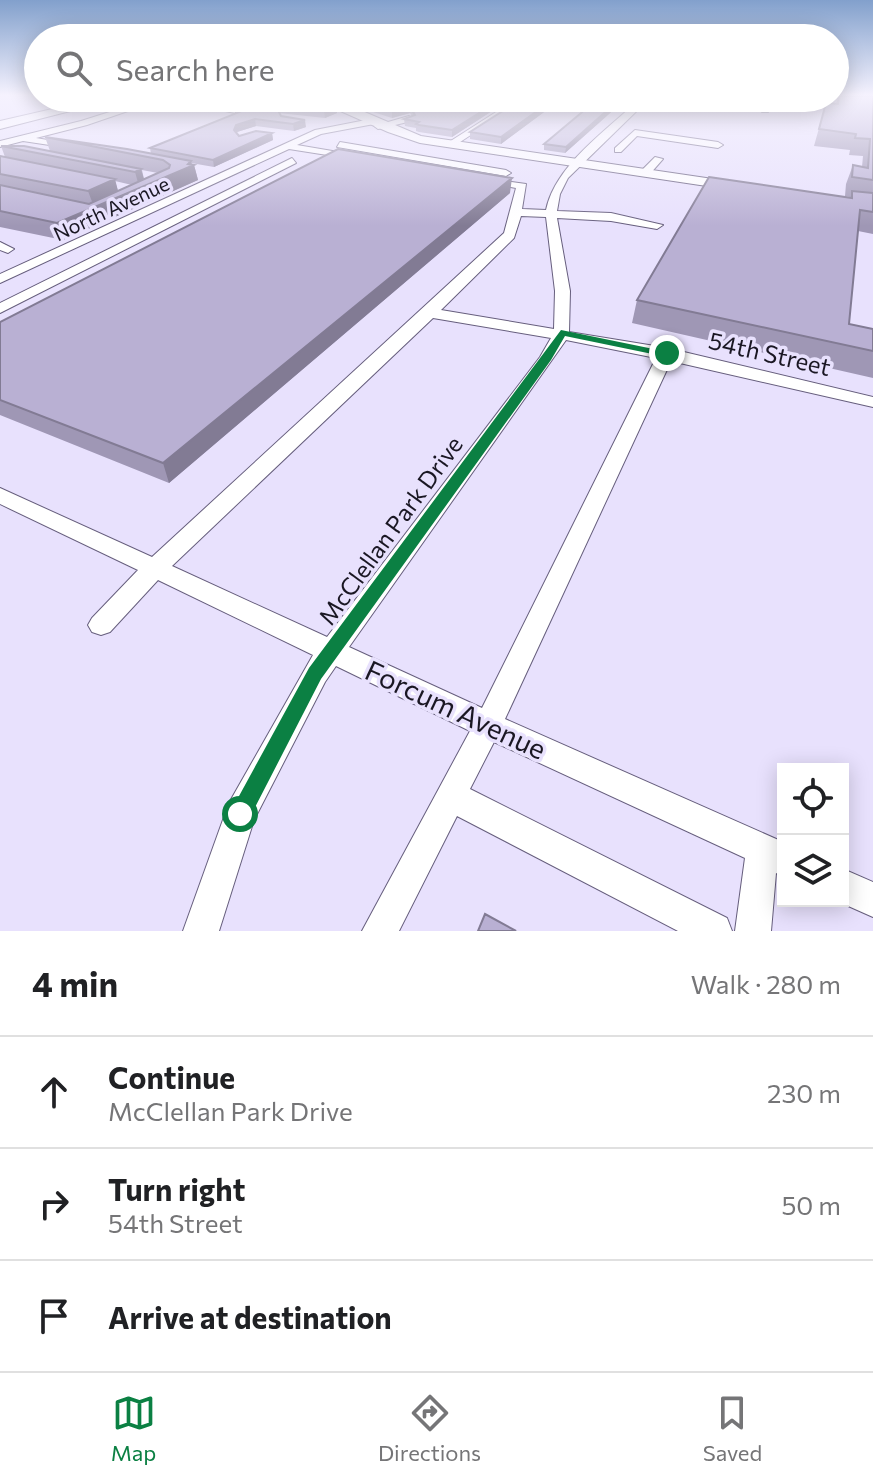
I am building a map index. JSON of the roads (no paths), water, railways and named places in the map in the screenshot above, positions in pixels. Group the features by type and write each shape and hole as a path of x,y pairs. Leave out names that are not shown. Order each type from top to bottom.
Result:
{"main road":[{"path":"424,139 645,173 700,178 757,190"}],"street":[{"path":"30,139 90,150"},
{"name":"North Avenue","path":"0,279 223,176 281,144 298,139"},
{"path":"451,144 458,139"},
{"path":"550,213 553,191 603,139"},
{"path":"618,150 629,139"},
{"path":"680,139 718,145"},
{"path":"101,625 154,569 510,235 522,186 281,144 253,145"},
{"path":"0,155 14,150 29,153 62,145"},
{"path":"645,173 658,159"},
{"path":"0,309 292,161"},
{"path":"204,172 252,181"},
{"path":"516,212 611,217 657,225"},
{"name":"McClellan Park Drive","path":"201,931 240,814 315,674 548,358 561,333 565,297 550,213"},
{"path":"30,265 66,275"},
{"name":"54th Street","path":"430,313 667,353 873,402"},
{"path":"380,931 488,725 667,353"},
{"name":"Forcum Avenue","path":"0,495 488,725 773,854"},
{"path":"451,796 714,931"},
{"path":"753,931 773,854"},
{"path":"849,889 873,900"}]}
